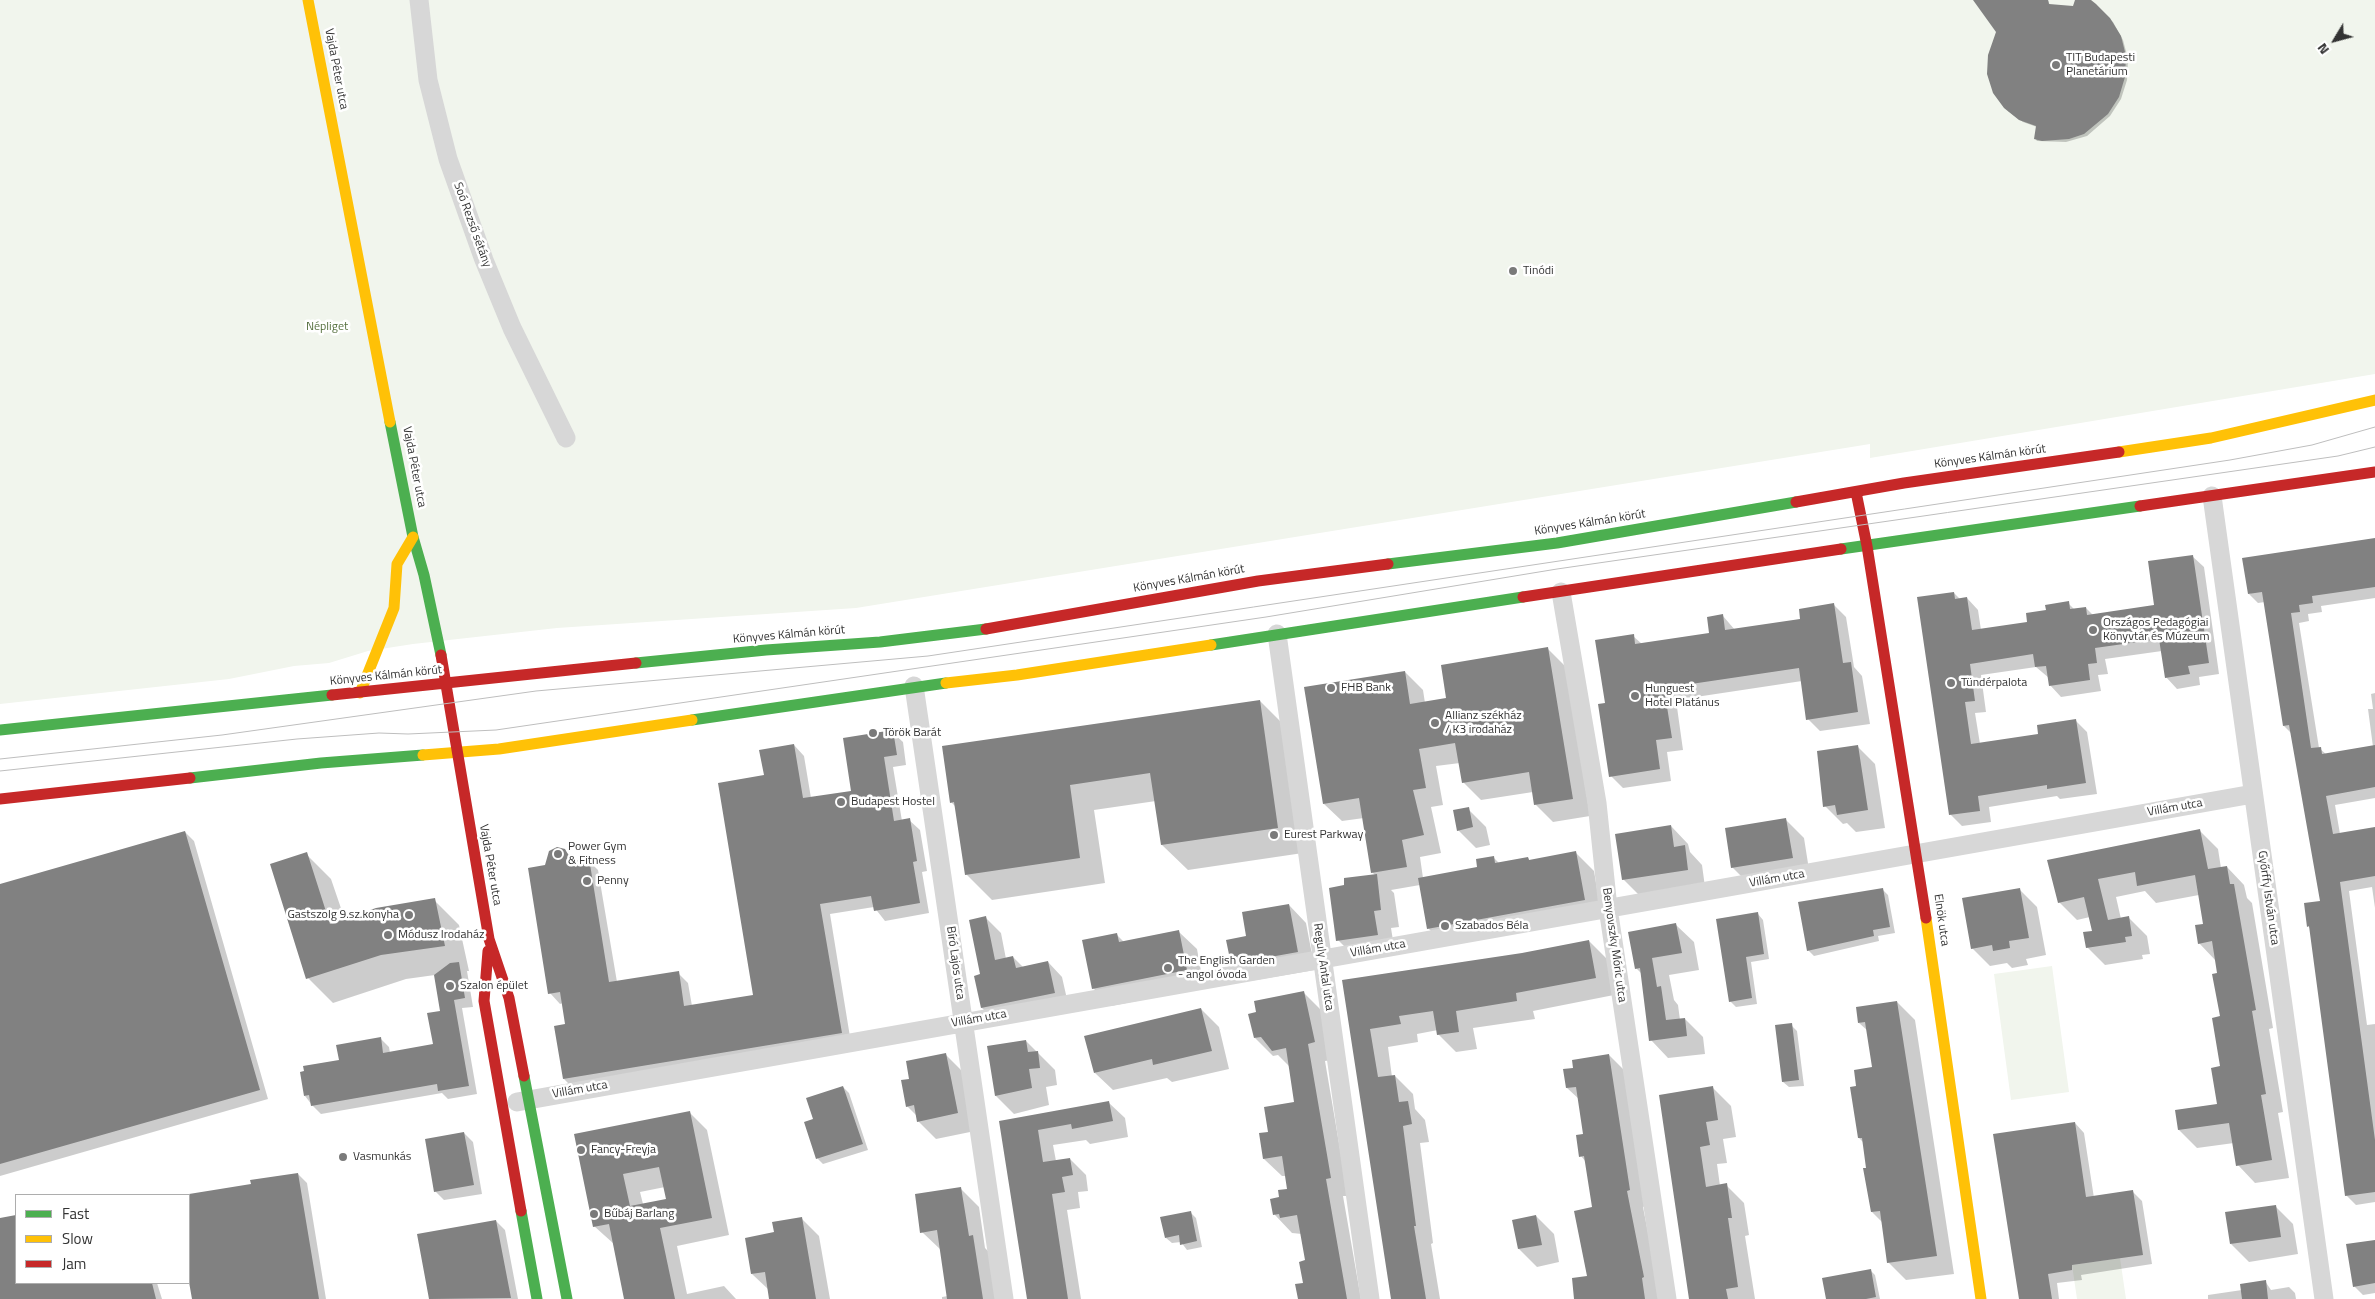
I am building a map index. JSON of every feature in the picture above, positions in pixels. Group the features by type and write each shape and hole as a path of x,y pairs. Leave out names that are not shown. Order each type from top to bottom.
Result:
{"main road":[{"name":"Vajda Péter utca","path":"308,0 413,537 424,574 445,683 489,939 509,998 566,1299"},
{"name":"Könyves Kálmán körút","path":"0,730 734,653 880,642 1012,626 1258,581 1557,542 1856,492 2211,438 2375,400"},
{"path":"0,799 321,763 456,753 580,737 914,686 1017,675 1663,575 2375,472"},
{"name":"Elnök utca","path":"1856,492 1868,546 1917,855 1981,1299"},
{"path":"360,693 394,608 397,564 413,537"},
{"name":"Vajda Péter utca","path":"489,939 484,1001 537,1299"}],"street":[{"name":"Soó Rezső sétány","path":"419,0 428,80 448,159 484,260 512,328 566,438"},
{"name":"Győrffy István utca","path":"2212,496 2324,1299"},
{"name":"Benyovszky Móric utca","path":"1561,592 1598,803 1608,908 1667,1299"},
{"name":"Reguly Antal utca","path":"1277,634 1370,1299"},
{"name":"Bíró Lajos utca","path":"914,686 1004,1299"},
{"name":"Villám utca","path":"502,1104 2254,794"}],"green space":[{"name":"Népliget","path":"0,0 2375,0 2375,374 1870,458 1870,444 856,608 557,628 413,644 368,651 329,663 294,666 229,679 0,704"},
{"path":"2052,966 2069,1092 2011,1100 1994,974"},
{"path":"2120,1258 2126,1299 2077,1299 2072,1265"}],"building":[{"name":"TIT Budapesti Planetárium","path":"1973,0 2048,0 2049,4 2073,6 2075,0 2091,0 2096,4 2110,18 2121,36 2126,56 2125,77 2119,97 2108,114 2084,134 2069,139 2042,141 2034,139 2036,126 2019,120 2004,108 1993,93 1987,74 1988,55 1996,32"},
{"path":"2375,538 2375,587 2312,596 2313,603 2299,605 2300,612 2291,613 2311,748 2321,747 2322,754 2375,745 2375,787 2326,796 2333,834 2375,827 2375,876 2340,882 2375,1140 2375,1192 2345,1196 2309,926 2307,927 2304,903 2320,901 2289,725 2283,726 2262,592 2248,594 2242,558"},
{"name":"Tündérpalota","path":"2193,555 2209,663 2188,666 2190,674 2165,678 2159,639 2095,648 2097,663 2088,664 2090,680 2049,686 2046,666 2035,667 2033,654 1970,664 1975,701 1965,702 1971,744 2038,734 2037,725 2076,719 2086,783 2047,789 2047,785 1978,796 1980,811 1949,815 1917,597 1954,592 1955,599 1967,597 1972,630 2027,622 2026,613 2046,610 2045,605 2069,601 2070,609 2086,607 2087,615 2154,605 2148,561"},
{"name":"Hunguest Hotel Platánus","path":"1834,603 1843,663 1851,662 1858,712 1806,720 1799,668 1664,688 1672,738 1656,740 1660,769 1609,777 1598,704 1605,703 1595,640 1634,634 1635,644 1709,633 1707,617 1723,614 1725,630 1800,619 1799,609"},
{"name":"Allianz székház / K3 irodaház","path":"1548,647 1573,799 1534,805 1529,772 1462,783 1455,743 1419,749 1426,788 1413,790 1424,835 1402,840 1407,867 1371,873 1359,798 1323,804 1304,687 1405,671 1410,704 1446,698 1441,665"},
{"path":"1260,700 1278,828 1161,845 1150,773 1070,785 1080,858 965,875 954,802 950,803 942,746"},
{"path":"893,730 897,755 884,757 894,821 910,818 917,861 913,862 920,903 874,911 871,896 820,904 842,1033 563,1079 554,1026 565,1024 560,992 548,994 528,868 545,865 549,851 557,847 565,849 572,861 589,858 609,982 679,971 684,1006 753,995 718,783 764,775 759,750 794,744 803,798 851,791 843,738"},
{"path":"1858,745 1868,810 1837,815 1835,805 1823,807 1817,751"},
{"path":"1469,807 1473,827 1457,831 1453,810"},
{"path":"1786,818 1793,858 1731,868 1725,828"},
{"path":"1671,825 1674,847 1685,845 1688,870 1622,880 1615,834"},
{"path":"2200,829 2208,869 2227,866 2230,884 2234,884 2256,1010 2252,1011 2266,1094 2261,1095 2272,1160 2236,1166 2229,1123 2178,1130 2175,1110 2217,1104 2211,1068 2220,1066 2212,1018 2220,1016 2212,974 2217,973 2212,941 2198,944 2195,925 2203,924 2195,875 2137,886 2135,872 2098,879 2108,920 2129,916 2132,936 2125,937 2126,942 2086,948 2083,932 2092,931 2084,897 2058,903 2047,860"},
{"path":"185,831 260,1090 0,1164 0,884"},
{"path":"1576,851 1585,900 1427,929 1418,878 1477,867 1476,859 1494,856 1495,863 1528,857 1529,860"},
{"path":"307,852 330,924 376,908 435,898 445,946 381,955 306,979 270,864"},
{"path":"1377,874 1381,910 1374,911 1378,935 1336,941 1329,888 1344,885 1344,878"},
{"path":"1883,888 1890,927 1873,930 1874,936 1807,951 1798,902"},
{"path":"2020,888 2029,938 2009,941 2010,948 1993,951 1992,945 1971,949 1962,898"},
{"path":"1289,904 1298,952 1231,964 1226,940 1246,936 1242,912"},
{"path":"1758,912 1764,954 1746,957 1752,998 1729,1002 1716,919"},
{"path":"986,916 995,960 1013,956 1016,968 1048,961 1055,993 981,1008 974,976 980,974 969,920"},
{"path":"1676,923 1682,953 1652,958 1657,987 1661,986 1666,1020 1685,1018 1687,1036 1649,1041 1640,968 1635,969 1628,932"},
{"path":"1179,930 1187,970 1092,989 1082,940 1117,933 1119,942"},
{"path":"1589,940 1596,978 1516,993 1517,1001 1456,1011 1459,1032 1437,1035 1433,1011 1399,1016 1401,1024 1370,1029 1378,1077 1395,1075 1399,1102 1408,1101 1412,1124 1403,1126 1416,1226 1414,1226 1426,1299 1391,1299 1342,980 1522,953"},
{"path":"459,962 465,998 454,1000 469,1086 438,1091 437,1084 311,1106 309,1095 304,1096 300,1072 304,1071 303,1066 339,1060 336,1045 381,1037 383,1053 433,1044 427,1013 440,1011 434,975 450,963"},
{"path":"1304,991 1315,1042 1308,1044 1331,1178 1326,1179 1347,1299 1298,1299 1295,1284 1303,1283 1299,1262 1305,1260 1297,1215 1280,1218 1279,1214 1273,1215 1270,1199 1279,1197 1278,1190 1287,1189 1282,1156 1263,1159 1259,1133 1268,1132 1264,1107 1294,1102 1286,1048 1272,1051 1261,1037 1254,1038 1248,1014 1256,1012 1254,1001"},
{"path":"1897,1001 1937,1256 1887,1263 1880,1211 1871,1212 1863,1168 1866,1168 1862,1138 1858,1138 1850,1087 1856,1086 1854,1070 1872,1067 1865,1022 1858,1023 1856,1007"},
{"path":"1201,1008 1212,1051 1153,1065 1152,1059 1094,1073 1084,1036"},
{"path":"1792,1023 1799,1080 1782,1082 1775,1025"},
{"path":"1026,1040 1028,1052 1038,1051 1040,1068 1029,1069 1032,1088 995,1096 987,1046"},
{"path":"946,1053 958,1113 917,1122 914,1105 906,1107 901,1080 909,1079 906,1061"},
{"path":"1609,1054 1630,1190 1627,1191 1644,1277 1642,1278 1645,1299 1574,1299 1572,1278 1587,1276 1574,1211 1592,1207 1584,1156 1579,1157 1576,1135 1583,1134 1576,1087 1566,1088 1563,1069 1573,1068 1572,1060"},
{"path":"843,1086 863,1144 816,1159 804,1122 813,1119 806,1098"},
{"path":"1713,1086 1718,1120 1706,1122 1710,1145 1700,1147 1706,1187 1727,1183 1732,1218 1728,1218 1738,1287 1726,1289 1728,1299 1689,1299 1659,1095"},
{"path":"1109,1101 1113,1121 1072,1129 1071,1124 1038,1130 1043,1162 1070,1158 1073,1175 1062,1177 1065,1192 1052,1194 1068,1299 1027,1299 999,1121"},
{"path":"690,1111 712,1218 660,1228 675,1299 624,1299 609,1224 593,1227 574,1134","holes":["659,1167 666,1199 630,1206 623,1174"]},
{"path":"2075,1122 2086,1197 2133,1190 2143,1255 2072,1265 2072,1270 2048,1274 2052,1299 2019,1299 1993,1134"},
{"path":"464,1132 474,1185 434,1192 425,1139"},
{"path":"298,1173 319,1299 192,1299 189,1284 189,1194 251,1184 250,1180"},
{"path":"961,1187 969,1236 973,1235 983,1299 947,1299 937,1230 920,1233 915,1194"},
{"path":"2276,1205 2281,1237 2230,1244 2225,1212"},
{"path":"1191,1211 1197,1241 1180,1245 1179,1235 1165,1238 1160,1217"},
{"path":"15,1215 15,1284 152,1284 156,1299 0,1299 0,1218"},
{"path":"1536,1215 1542,1245 1518,1249 1512,1220"},
{"path":"802,1217 816,1299 769,1299 765,1272 751,1274 745,1238 774,1232 772,1222"},
{"path":"496,1220 511,1298 429,1299 417,1234"},
{"path":"2375,1240 2375,1283 2353,1287 2346,1244"},
{"path":"1871,1269 1876,1297 1866,1299 1826,1299 1822,1278"},
{"path":"2266,1280 2268,1299 2242,1299 2240,1284"}],"tram line":[{"path":"0,759 222,735 536,691 928,656 2230,460 2312,445 2375,427"},
{"path":"0,771 297,739 379,733 408,734 496,730 1266,617 1557,569 2338,456 2375,447"}],"traffic: fast":[{"path":"390,422 413,537 424,575 441,655"},
{"path":"1388,564 1557,543 1796,502"},
{"path":"1841,549 2140,506"},
{"path":"1211,645 1523,597"},
{"path":"636,663 766,650 880,642 986,629"},
{"path":"692,720 946,683"},
{"path":"0,730 332,695"},
{"path":"190,778 321,763 423,755"},
{"path":"524,1076 567,1299"},
{"path":"521,1211 537,1299"}],"traffic: slow":[{"path":"308,0 390,422"},
{"path":"2119,452 2211,438 2375,400"},
{"path":"360,693 394,608 397,564 413,537"},
{"path":"946,683 1017,675 1211,645"},
{"path":"423,755 499,749 692,720"},
{"path":"1926,918 1981,1299"}],"traffic: jam":[{"path":"1796,502 1904,483 2119,452"},
{"path":"2140,506 2375,472"},
{"path":"1856,492 1867,546 1926,918"},
{"path":"1523,597 1841,549"},
{"path":"986,629 1258,581 1388,564"},
{"path":"441,655 489,939 509,998 524,1076"},
{"path":"332,695 636,663"},
{"path":"0,799 190,778"},
{"path":"488,951 484,1001 521,1211"}],"place":[{"name":"TIT Budapesti Planetárium","path":"2056,65"},
{"name":"Tinódi","path":"1513,271"},
{"name":"Országos Pedagógiai Könyvtár és Múzeum","path":"2093,630"},
{"name":"Tündérpalota","path":"1951,683"},
{"name":"FHB Bank","path":"1331,688"},
{"name":"Hunguest Hotel Platánus","path":"1635,696"},
{"name":"Allianz székház / K3 irodaház","path":"1435,723"},
{"name":"Török Barát","path":"873,733"},
{"name":"Budapest Hostel","path":"841,802"},
{"name":"Eurest Parkway","path":"1274,835"},
{"name":"Power Gym & Fitness","path":"558,854"},
{"name":"Penny","path":"587,881"},
{"name":"Gastszolg 9.sz.konyha","path":"409,915"},
{"name":"Szabados Béla","path":"1445,926"},
{"name":"Módusz Irodaház","path":"388,935"},
{"name":"The English Garden - angol óvoda","path":"1168,968"},
{"name":"Szalon épület","path":"450,986"},
{"name":"Fancy-Freyja","path":"581,1150"},
{"name":"Vasmunkás","path":"343,1157"},
{"name":"Bűbáj Barlang","path":"594,1214"}]}
